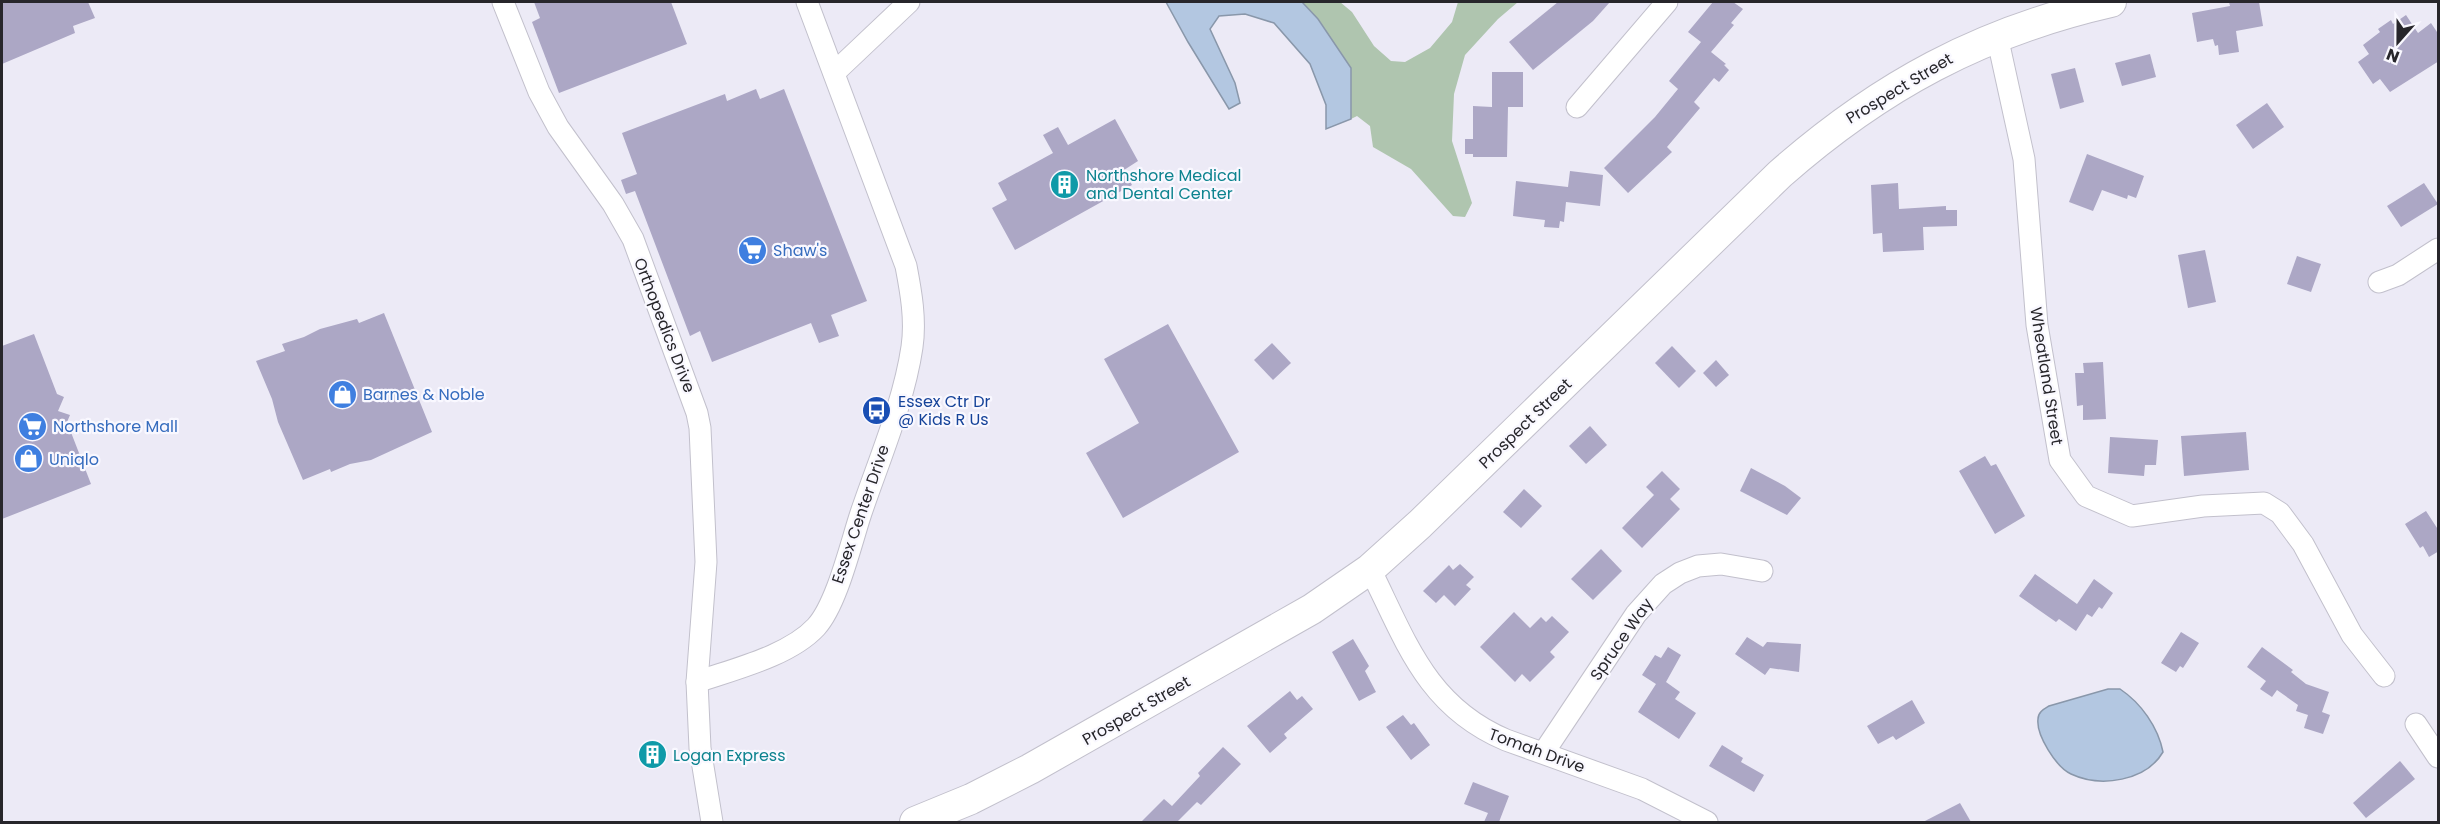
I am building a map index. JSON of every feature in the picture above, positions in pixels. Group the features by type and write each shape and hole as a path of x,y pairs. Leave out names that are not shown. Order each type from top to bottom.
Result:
{"street":[{"name":"Orthopedics Drive","path":"503,2 539,92 558,127 613,204 633,239 697,413 700,428 706,544 697,682"},
{"name":"Essex Center Drive","path":"697,682 777,653 798,642 817,626 838,584 909,364 914,326 906,266 807,2"},
{"path":"834,73 909,2"},
{"path":"1577,107 1667,2"},
{"name":"Prospect Street","path":"915,822 951,816 1000,785 1121,719 1312,609 1371,569 1780,174 1812,146 1872,101 1911,77 1997,36 2038,21 2111,2"},
{"name":"Wheatland Street","path":"1997,36 2024,159 2037,325 2060,460 2085,496 2132,516 2203,506 2264,503 2280,513 2303,543 2352,635 2384,676"},
{"path":"2379,282 2398,275 2439,249"},
{"name":"Spruce Way","path":"1544,752 1636,614 1663,584 1680,573 1698,566 1720,564 1762,571"},
{"name":"Tomah Drive","path":"1371,569 1412,654 1430,681 1450,705 1467,720 1485,731 1642,789 1707,822"},
{"path":"697,682 700,748 712,822"},
{"path":"2416,724 2439,757"}],"green space":[{"path":"1302,2 1340,2 1352,12 1374,46 1391,61 1405,62 1430,48 1452,22 1458,2 1518,2 1498,19 1465,55 1454,94 1452,141 1472,203 1465,217 1453,216 1411,169 1373,147 1370,126 1357,116 1351,119 1351,68 1318,19"}],"water":[{"path":"1166,2 1302,2 1318,19 1351,68 1351,119 1326,129 1326,105 1310,64 1274,23 1245,14 1219,16 1210,29 1235,83 1240,103 1229,109"},
{"path":"2108,689 2120,689 2142,708 2153,725 2163,752 2146,770 2122,779 2096,781 2071,774 2059,765 2048,750 2040,733 2038,717 2049,706"}],"building":[{"path":"2,2 88,2 95,18 73,26 75,33 2,64"},
{"path":"534,2 671,2 687,44 559,93 532,22 540,18"},
{"path":"1558,2 1610,2 1593,21 1533,70 1509,42"},
{"path":"1713,2 1733,2 1743,9 1731,23 1734,25 1711,52 1726,64 1724,65 1729,70 1719,82 1714,78 1694,102 1700,108 1667,147 1672,152 1628,193 1604,168 1655,117 1678,89 1669,81 1701,42 1688,32"},
{"path":"2229,2 2259,2 2263,26 2236,31 2239,52 2219,55 2218,45 2215,46 2213,39 2197,42 2192,13 2230,6"},
{"path":"2406,15 2418,33 2431,23 2439,35 2439,61 2390,92 2380,79 2373,84 2358,62 2369,54 2363,45 2380,32 2378,29 2391,20 2393,24"},
{"path":"2150,54 2156,77 2122,86 2115,63"},
{"path":"2075,68 2084,102 2060,109 2051,74"},
{"path":"1492,72 1523,72 1523,107 1508,107 1507,157 1473,157 1473,154 1465,154 1465,139 1473,139 1473,106 1492,107"},
{"name":"Shaw's","path":"756,89 760,99 784,89 867,301 831,315 839,336 819,343 811,323 712,362 700,331 690,336 635,191 626,194 621,180 637,174 622,133 725,94 727,101"},
{"path":"2267,103 2284,127 2253,149 2236,125"},
{"name":"Northshore Medical and Dental Center","path":"1115,119 1138,161 1124,170 1132,185 1015,250 992,208 1007,200 998,183 1053,153 1043,135 1058,127 1068,145"},
{"path":"2087,154 2144,176 2136,198 2128,195 2127,199 2102,190 2093,211 2069,202"},
{"path":"1570,171 1603,175 1600,206 1566,202 1564,222 1560,221 1559,228 1544,227 1545,220 1513,216 1516,181 1568,187"},
{"path":"1898,183 1899,209 1946,206 1946,210 1957,210 1957,226 1923,227 1924,250 1883,252 1882,233 1873,234 1871,185"},
{"path":"2424,183 2438,204 2401,227 2387,206"},
{"path":"2205,250 2216,302 2188,308 2178,255"},
{"path":"2297,256 2321,264 2311,292 2287,284"},
{"name":"Barnes & Noble","path":"384,313 432,432 371,460 350,464 331,472 330,469 303,480 278,422 272,399 256,361 285,351 282,344 320,329 357,319 359,323"},
{"path":"1168,324 1239,452 1123,518 1086,453 1139,423 1104,359"},
{"name":"Northshore Mall","path":"34,334 57,394 64,397 58,411 70,415 67,422 91,484 2,519 2,346"},
{"path":"1272,343 1291,363 1273,380 1254,360"},
{"path":"1672,346 1696,371 1679,388 1655,363"},
{"path":"1716,360 1729,375 1716,387 1703,373"},
{"path":"2103,362 2106,419 2083,420 2083,405 2077,406 2075,373 2084,373 2083,363"},
{"path":"1590,426 1607,445 1586,464 1569,446"},
{"path":"2246,432 2249,470 2184,476 2181,436"},
{"path":"2110,437 2158,440 2156,465 2145,465 2144,476 2108,473"},
{"path":"1985,456 1991,466 1996,464 2025,516 1995,534 1959,471"},
{"path":"1751,468 1785,486 1801,498 1787,515 1740,491"},
{"path":"1662,471 1680,489 1670,499 1680,509 1642,548 1622,528 1654,495 1646,487"},
{"path":"1524,489 1542,506 1521,528 1503,512"},
{"path":"2426,511 2439,531 2439,551 2429,557 2423,546 2420,548 2405,524"},
{"path":"1601,549 1622,571 1593,600 1571,579"},
{"path":"1460,564 1474,577 1466,585 1471,589 1455,606 1444,595 1436,603 1423,591 1449,565 1453,570"},
{"path":"2035,574 2077,604 2094,579 2113,593 2102,609 2099,607 2092,617 2087,614 2076,631 2059,619 2056,622 2019,596"},
{"path":"1514,612 1530,628 1541,617 1546,622 1552,616 1569,632 1550,652 1555,657 1530,682 1522,674 1515,682 1480,647"},
{"path":"2181,632 2199,643 2183,668 2180,666 2176,672 2161,663"},
{"path":"1747,637 1763,647 1767,642 1801,644 1799,672 1770,668 1765,675 1735,654"},
{"path":"1353,639 1369,666 1365,671 1376,692 1359,701 1332,652"},
{"path":"1668,647 1681,655 1666,682 1680,692 1675,699 1696,713 1679,739 1638,712 1656,684 1642,675 1655,655 1661,658"},
{"path":"2262,647 2293,670 2291,672 2306,684 2329,692 2322,712 2330,715 2323,734 2304,728 2308,715 2296,711 2298,705 2277,690 2272,697 2260,689 2266,681 2247,667"},
{"path":"1290,691 1297,700 1302,696 1313,709 1284,734 1287,738 1270,753 1247,726"},
{"path":"1912,700 1925,723 1896,740 1893,736 1878,744 1867,726"},
{"path":"1403,715 1411,725 1414,723 1430,745 1411,760 1386,727"},
{"path":"1722,745 1743,758 1741,762 1764,775 1754,792 1709,766"},
{"path":"1223,747 1241,764 1201,805 1197,802 1177,822 1141,822 1164,799 1172,806 1200,776 1198,773"},
{"path":"2400,761 2415,779 2366,818 2353,803"},
{"path":"1473,782 1509,796 1499,822 1484,822 1488,813 1464,804"},
{"path":"1960,803 1971,822 1923,822"}],"place":[{"name":"Northshore Medical and Dental Center","path":"1065,184"},
{"name":"Shaw's","path":"752,250"},
{"name":"Barnes & Noble","path":"342,394"},
{"name":"Essex Ctr Dr @ Kids R Us","path":"877,410"},
{"name":"Northshore Mall","path":"32,426"},
{"name":"Uniqlo","path":"28,459"},
{"name":"Logan Express","path":"652,755"}]}
